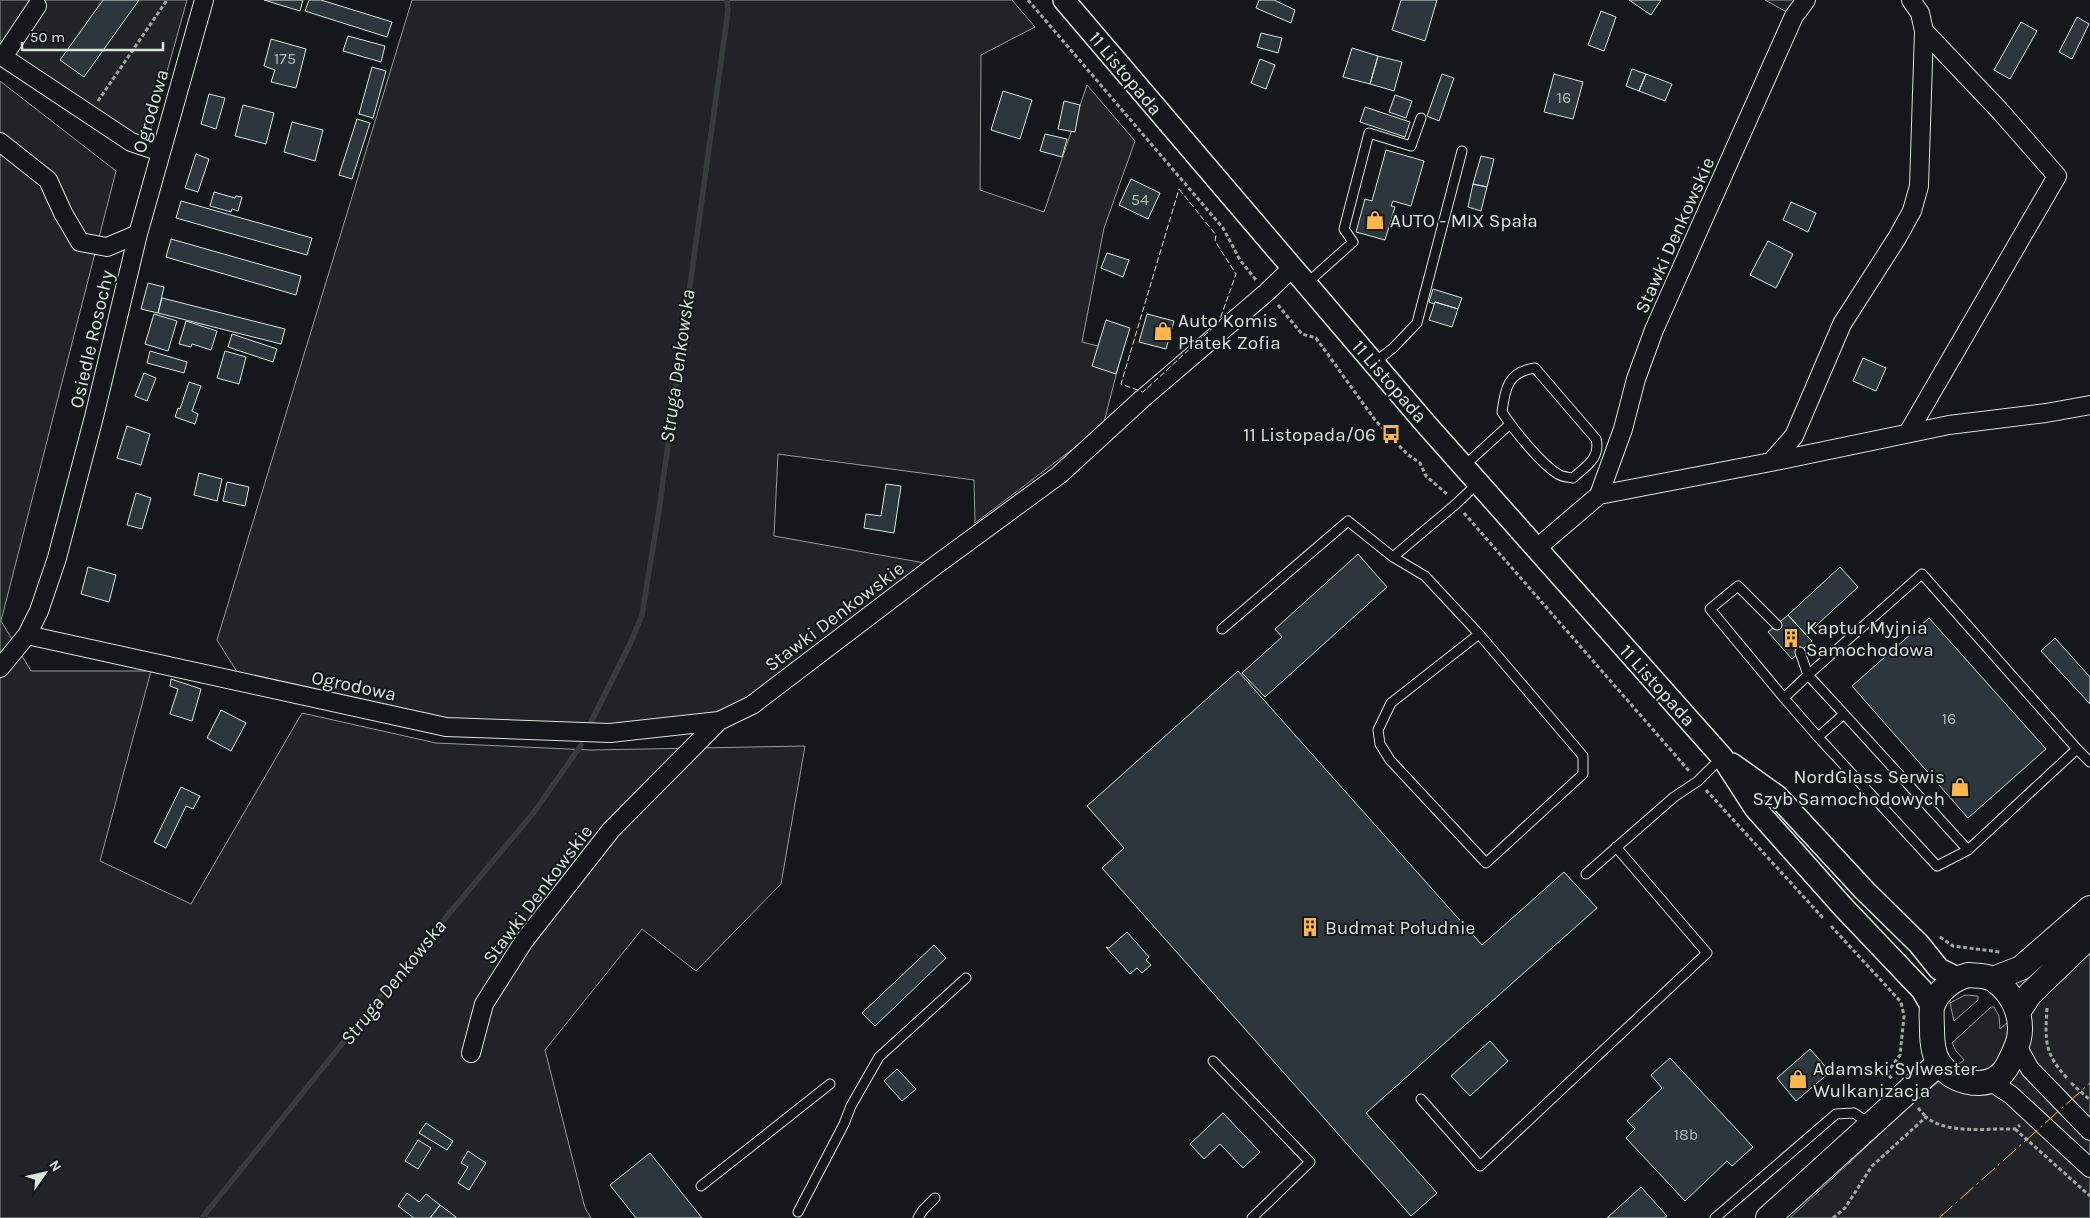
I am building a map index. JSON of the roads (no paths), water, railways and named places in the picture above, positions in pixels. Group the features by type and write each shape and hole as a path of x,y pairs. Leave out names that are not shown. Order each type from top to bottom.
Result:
{"main road":[{"path":"1993,979 2006,991 2018,1012 2020,1026 2017,1046 2009,1065 2000,1075 1990,1081 1972,1084 1956,1078 1939,1063 1932,1042 1932,1007 1944,988 1957,978 1968,975 1993,979 2020,968 2090,908"},
{"path":"2018,1012 2030,994 2090,936"},
{"path":"1768,1218 1939,1063"}],"street":[{"name":"Ogrodowa","path":"138,234 204,0"},
{"name":"11 Listopada","path":"1064,0 1464,467 1722,757 1755,808 1844,908 1922,990 1932,1007"},
{"name":"Stawki Denkowskie","path":"1537,548 1599,495 1623,429 1636,379 1654,330 1794,16 1806,0"},
{"path":"1771,462 1794,436 1842,324 1912,211 1919,186 1924,31 1919,4"},
{"path":"38,6 2,56 131,142 161,152"},
{"path":"1908,433 2056,176 2000,110 1924,31"},
{"name":"Osiedle Rosochy","path":"0,142 48,180 63,213 80,242 107,247 138,234"},
{"name":"Osiedle Rosochy","path":"27,635 39,611 57,558 94,417 138,234"},
{"name":"Stawki Denkowskie","path":"471,1053 484,1004 524,941 611,830 719,721 752,705 936,565 1059,475 1142,399 1267,292 1299,276"},
{"name":"Stawki Denkowskie","path":"1599,495 1948,425 2046,413 2090,405"},
{"name":"Ogrodowa","path":"27,635 446,727 610,733 719,721"},
{"path":"0,668 27,635"},
{"name":"11 Listopada","path":"1722,757 1777,796 1919,944 1939,969 1957,978"},
{"path":"2017,1046 2030,1069 2090,1131"},
{"path":"1990,1081 2011,1095 2090,1168"}],"lane":[{"path":"1299,276 1353,242 1344,229 1369,133 1412,146 1421,118"},
{"path":"1374,363 1393,348 1417,323 1462,151"},
{"path":"1535,368 1596,439 1599,448 1595,458 1573,478 1563,477 1549,468 1510,424 1502,412 1504,397 1510,380 1521,370 1535,368"},
{"path":"1464,467 1510,424"},
{"path":"1393,557 1478,483"},
{"path":"1222,629 1348,522 1393,557 1425,576 1478,634 1583,756 1583,774 1486,863 1390,760 1380,744 1378,730 1391,703 1478,634"},
{"path":"1784,698 1922,574 2090,762"},
{"path":"1776,625 1738,586 1710,609 1784,698 1937,866 1968,850 2077,749"},
{"path":"1800,652 1808,676 1968,850"},
{"path":"1818,736 1844,714"},
{"path":"1586,874 1674,797 1698,781 1722,757"},
{"path":"1421,1099 1480,1166 1707,953 1616,847"},
{"path":"798,1212 844,1124 851,1106 879,1057 966,978"},
{"path":"1213,1061 1310,1162 1252,1218"},
{"path":"701,1186 830,1084"},
{"path":"1715,1218 1836,1114 1854,1113 1871,1124"},
{"path":"918,1218 935,1198"}],"waterway":[{"name":"Struga Denkowska","path":"591,722 630,644 642,615 658,517 728,11 727,0"},
{"name":"Struga Denkowska","path":"202,1218 386,989 535,811 581,745"}],"place":[{"name":"AUTO - MIX Spała","path":"1375,220"},
{"name":"Auto Komis Płatek Zofia","path":"1163,331"},
{"name":"11 Listopada/06","path":"1391,434"},
{"name":"Kaptur Myjnia Samochodowa","path":"1791,638"},
{"name":"NordGlass Serwis Szyb Samochodowych","path":"1960,787"},
{"name":"Budmat Południe","path":"1310,927"},
{"name":"Adamski Sylwester Wulkanizacja","path":"1798,1079"}]}
